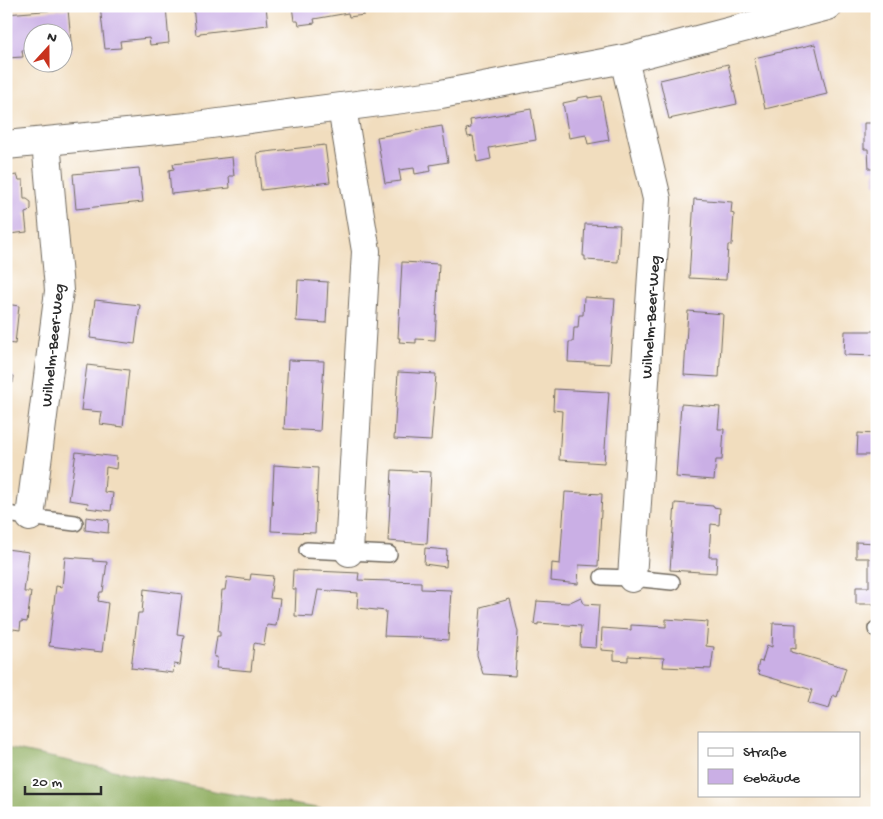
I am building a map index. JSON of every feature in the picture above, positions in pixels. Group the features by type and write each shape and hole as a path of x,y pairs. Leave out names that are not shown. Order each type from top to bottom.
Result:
{"street":[{"path":"6,145 178,128 441,94 624,60 828,6"},
{"name":"Wilhelm-Beer-Weg","path":"624,60 657,199 632,578"},
{"path":"342,108 366,250 349,552"},
{"name":"Wilhelm-Beer-Weg","path":"18,515 58,292 46,142"}],"lane":[{"path":"18,515 75,523"},
{"path":"307,550 388,554"},
{"path":"602,577 672,582"}],"green space":[{"path":"6,748 219,792 347,813 6,813"}],"building":[{"path":"100,6 166,6 169,43 150,45 149,38 120,41 121,48 105,49"},
{"path":"193,6 266,6 268,25 196,35"},
{"path":"292,6 367,6 368,10 363,11 364,15 349,17 348,13 314,19 315,23 299,25 298,21 294,21"},
{"path":"68,9 69,22 22,22 22,57 7,58 6,14"},
{"path":"874,27 877,27 877,64 874,64"},
{"path":"815,44 827,94 765,109 754,58"},
{"path":"728,64 737,104 669,119 660,80"},
{"path":"588,96 588,98 601,96 609,140 588,144 586,135 569,138 563,103"},
{"path":"531,109 536,140 489,148 491,159 477,162 473,136 468,137 466,129 471,128 470,120"},
{"path":"864,123 877,123 877,185 874,185 875,169 869,169 868,149 864,149"},
{"path":"442,126 448,162 430,165 431,171 415,174 414,168 399,170 401,181 385,183 377,137"},
{"path":"325,145 330,182 261,190 257,153"},
{"path":"232,157 234,176 229,176 230,188 171,194 169,170 174,169 173,164"},
{"path":"139,168 143,202 76,209 73,174"},
{"path":"17,175 19,180 23,180 24,199 31,202 31,209 25,213 27,232 9,234 8,221 6,221 6,181 8,181 10,176"},
{"path":"694,199 732,202 731,213 734,214 732,245 728,245 726,280 689,278"},
{"path":"585,224 620,225 618,262 585,260 585,256 583,256"},
{"path":"402,262 439,264 435,340 416,339 416,343 399,342"},
{"path":"298,280 328,282 326,323 296,321"},
{"path":"584,297 615,299 610,364 568,362 569,342 573,342 574,328 578,328 579,315 583,315"},
{"path":"95,300 140,305 135,344 90,338"},
{"path":"6,304 19,306 15,344 6,343"},
{"path":"688,311 723,314 719,377 684,375"},
{"path":"845,331 877,331 877,356 844,355"},
{"path":"288,360 324,361 320,431 284,429"},
{"path":"87,365 129,370 123,427 100,424 102,412 81,410"},
{"path":"398,372 436,374 431,441 394,439"},
{"path":"6,375 14,376 13,383 10,383 7,403 6,403"},
{"path":"554,389 609,392 604,463 559,460 562,411 553,410"},
{"path":"681,404 720,407 718,429 724,429 722,460 716,460 714,480 676,477"},
{"path":"858,433 877,434 877,455 857,455"},
{"path":"76,452 117,457 116,469 106,467 104,492 113,493 111,511 87,508 88,503 69,500"},
{"path":"274,465 318,468 315,533 271,531"},
{"path":"392,470 431,472 427,544 388,541"},
{"path":"565,492 602,494 598,566 579,565 578,584 551,581 552,563 560,564"},
{"path":"675,503 720,508 719,525 711,524 709,557 717,557 716,573 670,570"},
{"path":"86,517 109,520 108,533 85,530"},
{"path":"856,542 877,543 877,604 856,604 856,587 869,587 869,558 856,558"},
{"path":"425,548 447,550 446,567 424,564"},
{"path":"6,549 29,552 24,592 31,592 27,622 21,621 20,630 6,628"},
{"path":"65,557 107,562 103,592 100,592 98,601 108,603 102,652 49,646 56,586 62,587"},
{"path":"293,570 359,573 358,580 421,582 421,589 451,590 448,640 384,636 386,611 357,608 358,593 318,590 313,617 295,616 296,589 292,589"},
{"path":"251,574 273,576 270,598 280,599 276,626 267,625 264,645 254,644 251,671 216,668 217,657 214,657 217,636 220,636 220,631 218,631 222,590 225,590 227,577 250,580"},
{"path":"144,589 182,594 177,634 184,635 180,665 174,664 173,673 131,668 138,613 142,613"},
{"path":"581,597 584,604 599,605 596,648 580,647 581,626 534,624 537,601 568,603"},
{"path":"510,599 518,632 515,676 483,674 477,655 481,607"},
{"path":"666,619 708,622 706,646 714,647 711,669 663,667 664,658 628,656 628,661 614,660 614,651 601,650 602,628 631,630 631,625 666,627"},
{"path":"773,623 796,624 796,649 791,648 791,652 846,668 837,697 833,695 829,709 808,703 812,690 758,674 759,661 762,662 767,645 772,647"}]}
